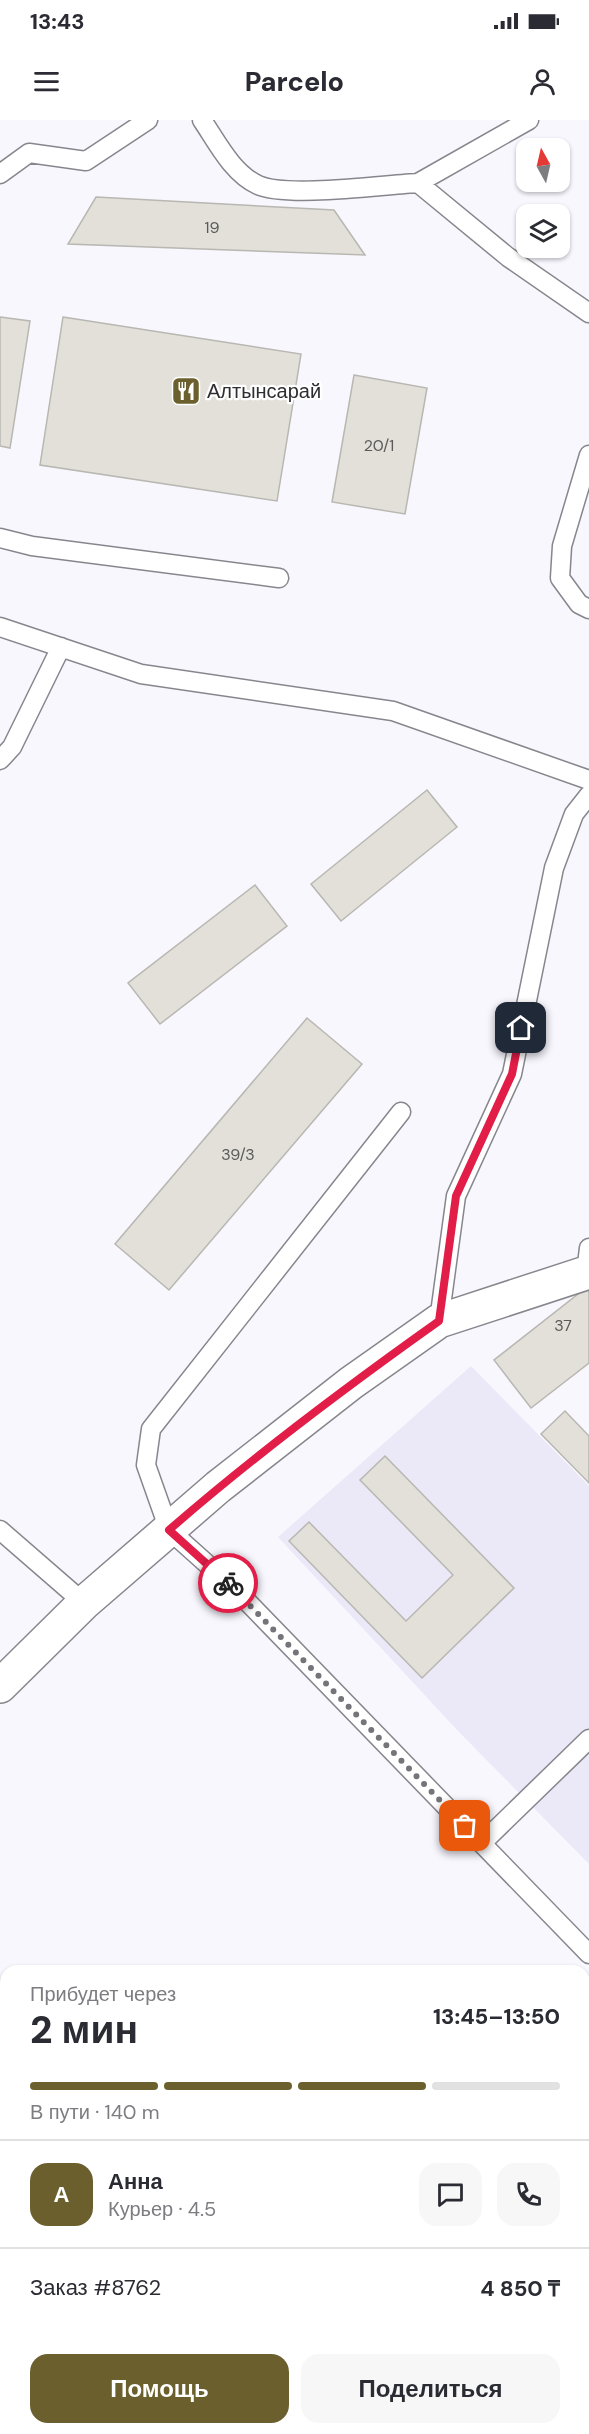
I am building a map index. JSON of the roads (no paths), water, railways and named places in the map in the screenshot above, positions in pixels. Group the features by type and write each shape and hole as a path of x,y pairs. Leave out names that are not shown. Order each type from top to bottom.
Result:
{"street":[{"path":"0,1686 84,1603 218,1487 351,1383 439,1321 588,1264"}],"lane":[{"path":"0,174 28,153 86,161 148,120"},
{"path":"202,120 235,168 258,185 289,191 418,183 529,120"},
{"path":"418,183 508,257 589,313"},
{"path":"589,455 562,546 560,578 579,604 589,609"},
{"path":"0,538 32,546 279,578"},
{"path":"0,627 141,674 393,711 589,780"},
{"path":"0,759 12,747 61,646"},
{"path":"439,1321 456,1196 512,1074 554,868 574,814 589,795"},
{"path":"401,1112 151,1429 146,1465 169,1530 235,1588 589,1954"},
{"path":"0,1530 84,1603"},
{"path":"482,1843 588,1741"}],"place":[{"name":"Алтынсарай","path":"186,391"}]}
